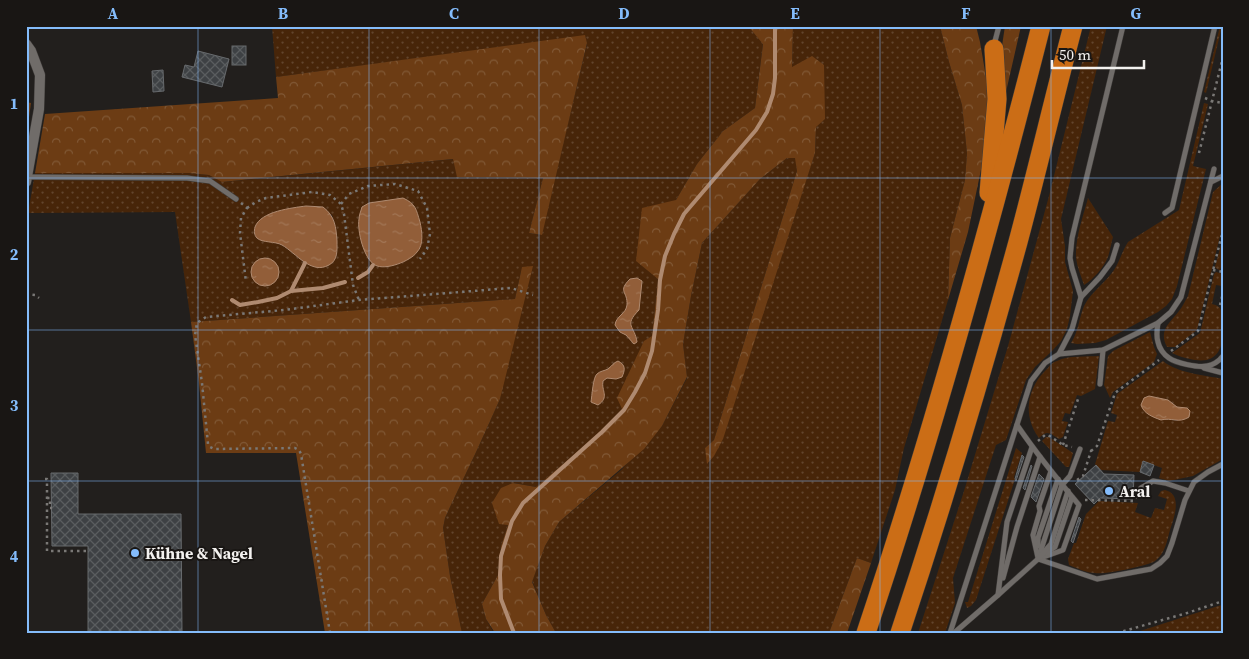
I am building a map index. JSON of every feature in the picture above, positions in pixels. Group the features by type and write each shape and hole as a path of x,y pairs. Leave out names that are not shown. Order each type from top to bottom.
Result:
{"highway":[{"path":"866,633 958,338 1041,26"},
{"path":"900,633 978,384 1018,242 1073,26"},
{"path":"985,241 997,100 994,49"}],"street":[{"path":"26,44 40,75 39,109 27,180"}],"lane":[{"path":"994,49 999,26"},
{"path":"1081,297 1070,258 1072,238 1123,26"},
{"path":"1165,213 1172,208 1215,26"},
{"path":"950,633 1030,381 1045,363 1059,354 1104,350 1158,323 1171,312 1181,297 1214,169"},
{"path":"1210,182 1223,176"},
{"path":"27,180 186,178 210,181 236,199"},
{"path":"1059,354 1072,329 1081,297 1112,261 1116,246"},
{"path":"1158,323 1158,343 1162,351 1169,358 1223,372"},
{"path":"1100,384 1104,350"},
{"path":"1200,367 1208,366 1223,356"},
{"path":"1017,425 1032,447 1079,505 1063,550 1038,559"},
{"path":"998,595 1008,522 1032,447"},
{"path":"1038,559 1062,485 1070,476 1080,449"},
{"path":"998,595 1040,457"},
{"path":"1038,559 1097,579 1151,569 1167,556 1185,500 1194,482 1223,464"},
{"path":"1038,559 1033,536 1040,511 1039,506 1051,471"},
{"path":"1038,559 1038,538 1058,479"},
{"path":"1141,488 1153,481 1189,491"},
{"path":"1038,559 1050,544 1068,491"},
{"path":"954,633 1038,559 1055,547 1072,497"}],"path":[{"path":"1199,153 1223,57"},
{"path":"1198,95 1223,103"},
{"path":"341,204 349,194 368,186 395,184 418,192 427,208 430,234 427,248 420,259"},
{"path":"246,282 240,233 241,218 247,208 266,198 312,192 330,195 341,204 344,214 353,286 359,300"},
{"path":"236,199 247,208"},
{"path":"1213,270 1223,272"},
{"path":"330,633 301,454 295,448 214,449 210,447 208,444 195,335 198,323 206,317 284,310 359,300 511,288 533,295"},
{"path":"1220,305 1223,293"},
{"path":"26,294 35,295 39,298"},
{"path":"1064,444 1079,396"},
{"path":"1032,447 1046,435 1064,444 1091,451 1083,476 1073,484"},
{"path":"45,479 47,479 47,552 87,551"},
{"path":"1080,494 1086,500 1134,501 1141,488"},
{"path":"47,498 50,498 50,508 52,508"},
{"path":"1117,633 1223,601"}],"shaded area":[{"path":"272,26 748,26 763,43 755,108 723,131 697,164 676,200 658,279 652,336 622,409 597,435 536,487 513,483 508,525 501,546 498,575 482,604 486,619 494,633 462,633 450,576 443,528 445,518 500,399 522,267 515,299 191,322 175,212 28,213 35,173 189,173 209,175 223,182 454,159 458,177 543,178 529,233 541,235 587,44 585,36 276,77","holes":["306,206 319,206 332,215 335,224 337,256 305,263 283,246 260,239 254,233 255,227 260,220"]},
{"path":"793,26 940,26 962,105 967,153 965,180 950,238 948,300 904,448 895,490 871,563 857,558 829,633 556,633 546,615 532,581 545,546 559,522 621,470 662,426 687,378 683,344 702,243 760,179 787,158 796,158 797,171 714,440 705,448 708,464 815,153 816,127 792,67"},
{"path":"1091,26 1107,26 1061,219 1065,262 1073,291 1067,329 1061,341 1035,367 1026,380 1006,440 996,445 953,578 955,603 945,633 918,633 1008,346 1049,196"},
{"path":"1220,26 1222,26 1206,93 1204,92"},
{"path":"1204,103 1208,104 1193,166 1206,169 1177,286 1172,299 1158,312 1106,340 1095,343 1071,343 1084,306 1090,296 1114,270 1128,242 1179,210"},
{"path":"1223,183 1223,224 1197,330 1175,347 1167,347 1164,331 1188,296 1213,192"},
{"path":"1088,198 1113,237 1104,265 1084,285 1077,265 1076,250"},
{"path":"1223,237 1223,260 1220,270 1215,267"},
{"path":"1216,272 1223,274 1222,286 1216,285 1212,304 1219,308 1223,317 1223,337 1219,350 1216,355 1206,360 1188,359 1172,353 1200,333"},
{"path":"1150,332 1157,354 1154,362 1113,392 1110,398 1104,385 1108,356 1113,351"},
{"path":"1099,356 1095,389 1081,396 1077,395 1070,414 1065,413 1062,421 1068,422 1063,437 1059,439 1047,433 1039,438 1030,420 1029,411 1031,392 1035,384 1054,362 1072,357"},
{"path":"1163,361 1183,371 1223,379 1223,459 1193,476 1169,481 1159,478 1162,468 1143,461 1140,472 1101,470 1095,464 1108,421 1115,422 1117,415 1111,413 1117,394","holes":["1149,396 1168,400 1177,407 1178,421 1161,420 1152,416"]},
{"path":"1049,437 1073,453 1069,467 1066,467 1042,441"},
{"path":"1016,448 1022,453 1015,479 976,600 967,608 965,602 968,602"},
{"path":"1161,491 1171,492 1174,496 1176,507 1165,547 1155,561 1135,568 1100,573 1092,573 1069,565 1068,559 1086,514 1099,501 1138,503 1135,512 1151,518 1155,508 1164,510 1167,499 1158,496"},
{"path":"1223,605 1223,633 1134,633 1218,606"}],"green space":[{"path":"748,26 793,26 792,67 812,56 824,65 825,119 816,127 815,153 723,439 714,456 707,464 705,448 714,440 797,171 795,158 787,158 760,179 702,243 683,344 687,377 662,426 644,449 559,522 545,546 532,582 556,633 495,633 486,619 482,604 498,575 501,546 508,525 499,524 492,503 501,488 513,483 536,487 597,435 622,409 617,398 644,341 652,336 658,279 636,261 642,208 676,200 697,164 723,131 755,108 763,44"},
{"path":"940,26 976,26 986,77 988,101 983,160 968,232 948,300 950,238 965,180 967,153 962,105"},
{"path":"1005,26 1021,26 1003,105 1002,46"},
{"path":"585,35 587,43 542,235 529,233 543,178 457,177 453,159 222,182 209,175 189,173 35,173 45,114 278,98 276,77"},
{"path":"26,102 31,103 26,138"},
{"path":"533,266 500,399 445,518 443,528 450,576 462,633 325,633 296,453 206,453 191,322 515,299 522,267"},
{"path":"857,558 871,563 847,633 829,633"}],"water":[{"path":"403,198 411,202 416,210 420,222 421,246 414,255 404,262 379,267 371,262 360,237 359,216 362,207 369,203"},
{"path":"306,206 323,207 332,218 337,236 337,252 332,263 329,265 316,267 310,265 282,245 259,240 256,237 255,227 264,217 278,211"},
{"path":"265,258 275,262 279,272 275,282 265,286 255,282 251,272 255,262"},
{"path":"637,278 642,281 639,310 634,315 631,323 637,342 634,344 615,325 627,305 624,287 630,279"},
{"path":"618,361 624,368 622,377 616,379 607,378 603,381 604,399 598,405 591,402 597,374 608,369"},
{"path":"1149,396 1168,400 1177,407 1187,408 1190,411 1189,417 1182,420 1161,420 1152,416 1144,411 1141,405 1144,398"}],"building":[{"path":"232,46 246,46 246,65 232,65"},
{"path":"198,51 229,59 222,87 182,77 185,65 194,67"},
{"path":"163,70 164,91 153,92 152,71"},
{"path":"1022,455 1024,457 1016,481 1015,479"},
{"path":"1143,461 1154,465 1150,476 1140,472"},
{"name":"Aral","path":"1096,465 1104,474 1134,475 1133,499 1100,498 1094,504 1075,484"},
{"path":"1032,466 1025,490 1023,488"},
{"name":"Kühne & Nagel","path":"51,473 78,473 78,514 181,514 182,633 88,633 88,546 52,546"},
{"path":"1039,474 1044,479 1036,502 1031,497"},
{"path":"1079,517 1081,519 1073,543 1071,541"}],"waterway":[{"path":"514,633 501,599 500,575 501,556 512,521 523,503 602,432 624,410 635,392 645,373 652,351 660,280 665,256 674,234 684,214 756,130 767,112 773,94 775,78 775,26"},
{"path":"291,291 305,263"},
{"path":"358,278 368,272 373,265"},
{"path":"232,300 240,305 277,298 291,291 323,288 345,282"}],"place":[{"name":"Aral","path":"1109,491"},
{"name":"Kühne & Nagel","path":"135,553"}]}
